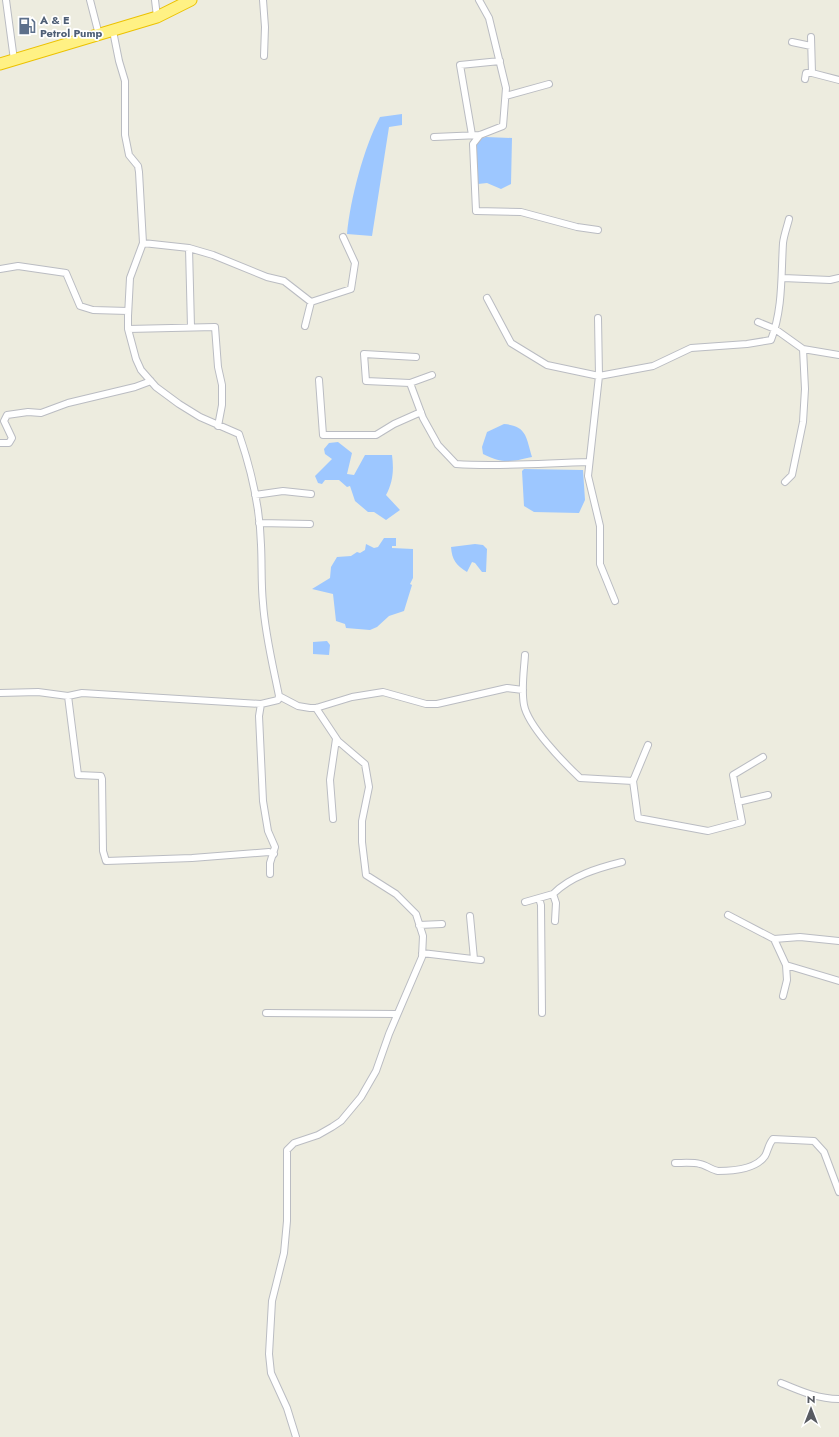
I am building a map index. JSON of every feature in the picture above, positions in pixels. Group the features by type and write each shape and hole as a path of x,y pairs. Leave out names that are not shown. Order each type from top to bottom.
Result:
{"highway":[{"path":"0,64 157,17 190,0"}],"street":[{"path":"6,0 14,60"},
{"path":"90,0 100,35"},
{"path":"155,0 157,17"},
{"path":"262,0 265,27 264,56"},
{"path":"434,137 480,135 503,126 506,88 489,18 479,0"},
{"path":"0,693 38,692 68,696 82,693 110,696 261,704 278,700 279,696 272,667 263,604 259,524 255,495 246,455 239,434 218,426 179,404 151,381 141,370 136,359 128,329 130,278 143,244 139,172 138,166 129,155 124,136 125,81 113,31"},
{"path":"811,37 812,73"},
{"path":"792,42 811,46"},
{"path":"472,135 460,65 500,61"},
{"path":"805,79 806,73 812,73 839,80"},
{"path":"506,96 549,84"},
{"path":"480,135 473,144 476,211 521,212 577,228 598,230"},
{"path":"487,298 511,343 547,365 599,376 654,366 691,348 747,344 771,340 775,329 783,278 783,242 789,219"},
{"path":"311,302 351,289 355,263 343,237"},
{"path":"143,244 189,248 241,265 266,277 284,281 311,302"},
{"path":"189,248 191,327"},
{"path":"0,269 18,266 66,273 80,306 93,310 128,311"},
{"path":"783,278 830,280 839,278"},
{"path":"305,326 311,302"},
{"path":"598,318 599,376 588,476 600,526 600,564 615,601"},
{"path":"758,322 775,329 803,348 839,355"},
{"path":"128,329 216,327 218,367 222,385 218,426"},
{"path":"785,482 792,475 803,422 805,389 803,348"},
{"path":"416,357 364,354 366,381 410,383 432,375"},
{"path":"319,380 323,435 376,435 394,424 421,412"},
{"path":"0,443 9,443 12,438 4,421 7,415 28,412 41,413 68,403 135,387 151,381"},
{"path":"410,383 421,412 438,445 456,464 486,466 589,462"},
{"path":"255,495 283,491 312,494"},
{"path":"259,524 310,524"},
{"path":"525,655 523,690 526,715 560,759 580,778 633,781"},
{"path":"279,696 298,706 316,708 352,697 383,692 426,704 436,704 507,688 523,690"},
{"path":"68,696 78,775 97,775 101,776 102,779 103,852 106,861 192,858 269,852 274,854"},
{"path":"261,704 259,716 263,801 268,831 275,847 270,863 270,874"},
{"path":"296,1437 287,1408 271,1373 269,1354 272,1301 284,1253 287,1221 287,1150 294,1143 318,1135 332,1127 352,1108 376,1071 397,1014 422,957 423,936 416,914 396,894 366,875 362,842 362,821 369,788 365,764 336,739 316,708"},
{"path":"333,819 330,780 336,739"},
{"path":"648,745 633,781 638,818 708,831 742,822 733,775 763,757"},
{"path":"738,802 768,795"},
{"path":"525,902 553,894 563,884 600,868 622,862"},
{"path":"553,894 556,903 555,921"},
{"path":"539,898 541,905 542,1013"},
{"path":"728,915 774,939 800,937 839,941"},
{"path":"470,916 474,960"},
{"path":"419,925 442,924"},
{"path":"774,939 786,965 787,980 783,996"},
{"path":"422,953 481,960"},
{"path":"786,965 839,981"},
{"path":"266,1013 397,1014"},
{"path":"675,1163 700,1164 716,1171 734,1169 751,1166 761,1160 765,1156 769,1144 773,1139 814,1142 824,1152 839,1192"},
{"path":"781,1384 802,1392 828,1399 839,1399"}],"water":[{"path":"402,114 402,125 389,127 372,236 347,234 351,206 363,158 374,129 380,117"},
{"path":"486,137 512,138 511,184 501,189 487,183 478,184 476,145 479,139"},
{"path":"504,424 512,425 521,430 527,438 532,457 501,461 483,454 482,447 487,432"},
{"path":"338,442 352,453 347,474 354,475 365,455 392,455 392,476 386,495 400,510 386,520 374,512 368,512 355,501 350,486 347,487 339,480 325,480 322,484 318,483 315,476 332,459 325,454 324,449 329,443"},
{"path":"524,469 583,470 585,500 579,513 534,512 524,506 522,471"},
{"path":"384,538 396,538 396,546 392,546 392,548 413,549 413,578 410,584 412,585 404,611 389,616 377,627 370,630 346,628 345,624 336,621 333,594 312,589 330,578 331,567 337,557 351,556 357,552 360,553 365,550 366,544 374,548 378,547"},
{"path":"475,544 483,545 487,549 486,572 482,572 475,563 472,562 467,572 457,564 452,555 451,547"},
{"path":"327,641 330,645 329,655 313,654 313,642"}],"place":[{"name":"A & E Petrol Pump","path":"27,26"}]}
